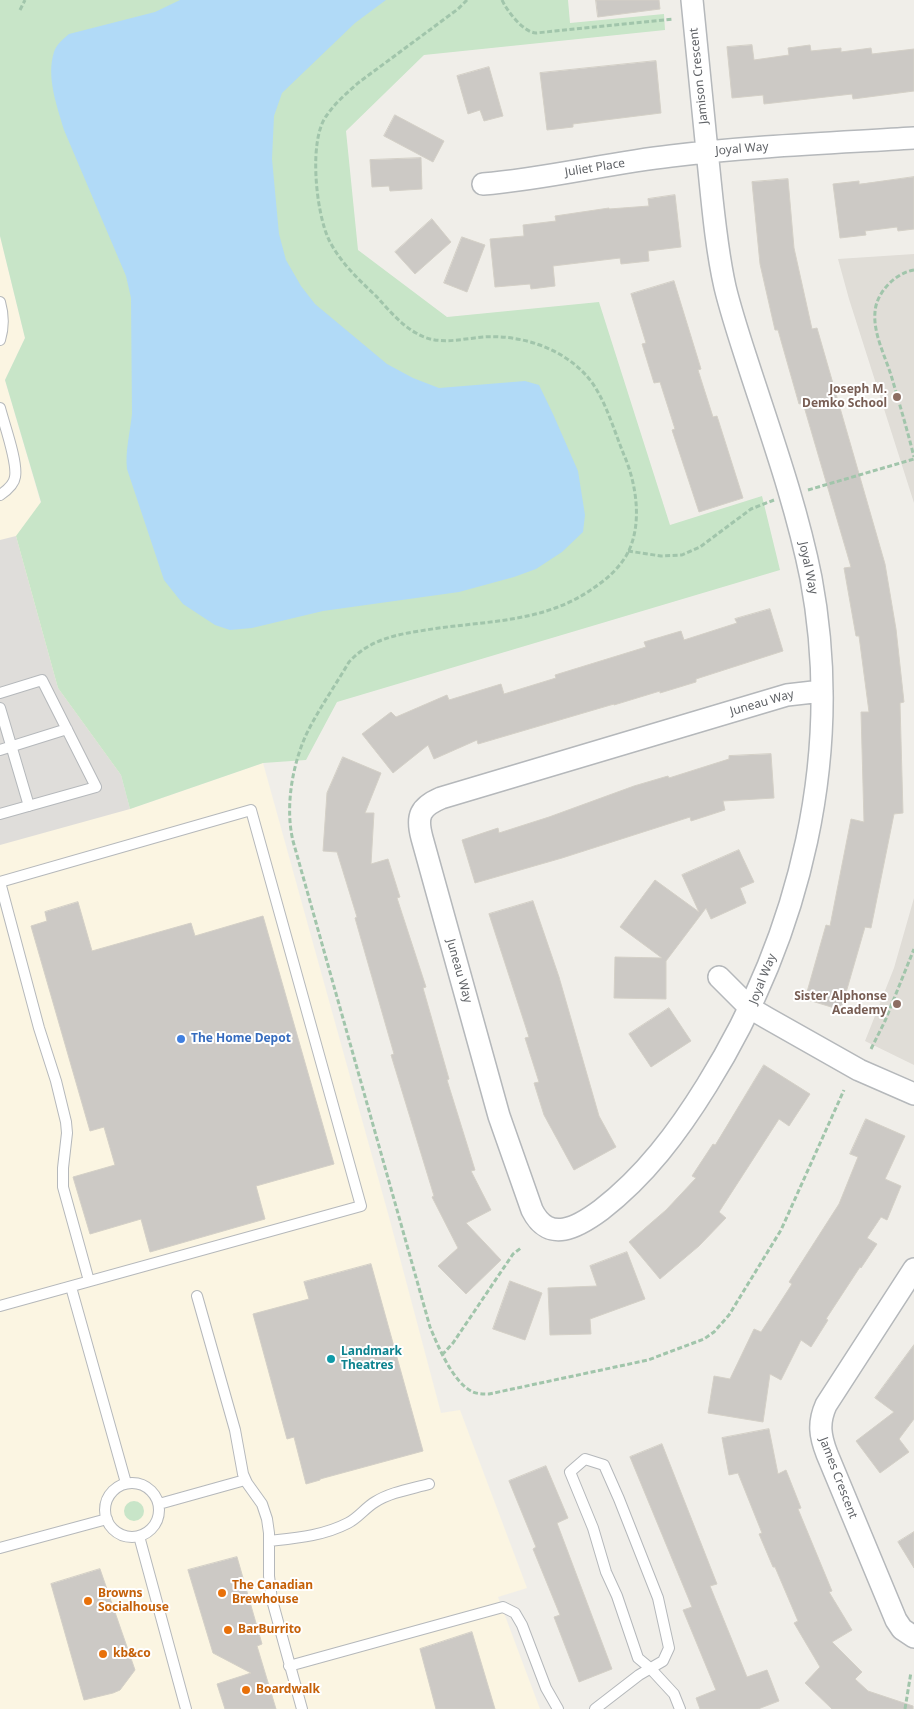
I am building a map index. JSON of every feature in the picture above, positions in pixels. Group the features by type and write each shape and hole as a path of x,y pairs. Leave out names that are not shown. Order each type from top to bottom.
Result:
{"street":[{"name":"Jamison Crescent","path":"692,0 707,152"},
{"name":"Joyal Way","path":"914,138 707,152 715,230 726,289 791,495 810,576 819,630 822,691 820,732 815,792 805,849 796,888 781,934 750,1008 852,1066 914,1094"},
{"name":"Juliet Place","path":"483,184 519,181 641,160 707,152"},
{"name":"Juneau Way","path":"750,1008 700,1096 648,1168 612,1201 578,1226 562,1229 544,1225 532,1210 499,1116 420,830 420,814 430,803 441,798 787,695 822,691"},
{"path":"719,977 750,1008"},
{"name":"James Crescent","path":"914,1269 826,1405 820,1428 827,1454 896,1620 902,1630 914,1637"}],"lane":[{"path":"0,302 3,323 0,340"},
{"path":"0,408 15,464 15,478 8,489 0,495"},
{"path":"0,693 42,680 96,788 0,814"},
{"path":"0,708 29,806"},
{"path":"0,750 67,730"},
{"path":"0,1306 361,1206 251,810 0,882 66,1122 67,1133 63,1187 89,1281"},
{"path":"71,1287 126,1484"},
{"path":"197,1296 236,1430 245,1480 262,1504 267,1519 269,1576 272,1600 302,1709"},
{"path":"595,1709 650,1668 663,1661 669,1648 658,1598 619,1499 604,1465 586,1459 570,1472 593,1528 606,1572 617,1596 638,1658 650,1668 674,1694 680,1709"},
{"path":"159,1504 245,1480"},
{"path":"126,1484 143,1485 150,1489 156,1496 159,1504 158,1520 147,1533 131,1537 116,1532 107,1519 105,1510 111,1493 118,1487 126,1484"},
{"path":"269,1541 302,1538 330,1530 348,1523 385,1496 429,1484"},
{"path":"0,1548 107,1519"},
{"path":"139,1536 186,1709"},
{"path":"289,1666 503,1607 516,1613 546,1688 558,1709"}],"path":[{"path":"20,10 25,0"},
{"path":"502,0 512,16 527,30 536,33 673,19"},
{"path":"802,492 914,458 902,410 879,337 875,312 880,295 894,279 914,270"},
{"path":"628,551 661,556 682,555 700,547 751,508 780,498"},
{"path":"871,1049 885,1021 914,949"},
{"path":"442,1354 453,1343 513,1254 521,1248"},
{"path":"905,1709 911,1672"}],"shaded area":[{"path":"0,236 25,338 5,380 130,809 263,763 389,1217 441,1413 460,1410 527,1588 498,1597 540,1709 0,1709"},
{"name":"Joseph M. Demko School","path":"914,254 914,503 838,259"},
{"path":"16,536 58,688 121,775 130,809 0,845 0,540"},
{"name":"Sister Alphonse Academy","path":"914,898 914,1065 865,1041 894,968"}],"green space":[{"path":"0,0 568,0 570,23 664,14 665,30 424,55 346,131 358,250 447,317 599,302 670,525 762,496 780,570 337,702 306,760 263,763 130,809 121,775 58,688 16,536 41,502 5,380 25,338 0,236"},
{"path":"134,1501 141,1504 144,1511 141,1518 134,1521 127,1518 124,1511 127,1504"}],"water":[{"path":"180,0 386,0 355,23 282,93 274,116 272,159 279,234 286,260 301,286 315,304 387,364 413,378 439,388 525,381 539,385 578,471 585,515 583,532 562,552 536,569 459,592 323,611 252,628 230,630 215,625 183,604 164,580 127,469 127,449 132,414 131,298 126,276 64,130 53,91 51,71 55,49 69,34 155,12"}],"building":[{"path":"596,0 659,0 660,9 598,17"},
{"path":"752,45 754,60 789,55 788,48 810,45 811,51 841,48 841,52 871,48 872,54 914,49 914,91 853,99 852,94 764,104 763,95 732,98 727,47"},
{"path":"656,61 661,113 573,124 573,127 547,130 540,73"},
{"path":"489,67 503,116 484,121 480,110 468,114 457,76"},
{"path":"395,115 444,141 433,162 384,136"},
{"path":"421,158 422,189 390,191 389,186 372,187 370,160"},
{"path":"914,177 914,229 898,231 897,227 865,231 866,235 840,238 833,184 859,181 859,184"},
{"path":"788,179 794,248 812,329 817,328 885,564 896,629 904,702 900,703 903,813 894,814 871,928 865,927 841,1010 805,999 826,925 830,926 851,819 864,822 861,712 869,712 859,636 856,636 844,568 851,567 803,403 799,404 778,330 775,330 760,264 752,182"},
{"path":"675,195 681,247 648,251 649,261 621,264 620,258 553,266 555,286 531,289 530,284 495,287 490,239 524,236 523,225 556,221 555,216 609,208 649,206 648,199"},
{"path":"432,219 451,242 415,274 395,252"},
{"path":"462,237 485,245 467,292 444,283"},
{"path":"674,281 701,369 698,370 713,417 717,416 743,498 699,512 672,430 675,429 660,382 654,383 642,344 646,343 631,294"},
{"path":"770,609 783,651 696,679 696,682 478,744 477,740 434,759 428,745 393,773 362,734 391,712 396,717 447,695 449,700 501,684 504,694 556,678 555,675 646,647 644,642 681,631 684,640 737,623 735,619"},
{"path":"771,754 774,798 723,801 725,810 691,821 690,817 562,858 475,883 462,840 498,828 499,833 634,786 668,776 669,778 729,759 729,756"},
{"path":"343,757 381,773 365,813 374,813 371,864 388,859 400,897 397,898 426,987 423,988 449,1079 447,1080 475,1170 471,1171 491,1210 466,1223 501,1260 466,1294 438,1266 458,1248 432,1197 434,1196 391,1055 394,1054 355,918 357,917 337,852 323,851 327,793"},
{"path":"739,850 754,882 740,888 746,903 711,919 706,908 666,961 666,999 614,998 615,957 662,958 620,927 655,880 699,912 682,875"},
{"path":"533,901 559,977 599,1116 616,1147 574,1170 544,1115 534,1083 539,1082 525,1038 529,1037 489,914"},
{"name":"The Home Depot","path":"78,902 92,951 191,923 195,936 263,916 334,1164 256,1186 265,1219 150,1252 141,1219 90,1234 73,1177 115,1165 104,1127 90,1131 31,926 47,921 45,912"},
{"path":"669,1008 691,1041 651,1067 629,1034"},
{"path":"764,1065 810,1094 789,1126 779,1119 719,1212 726,1218 699,1246 660,1279 629,1242 666,1210 696,1178 692,1176 713,1144 715,1145"},
{"path":"866,1119 905,1136 885,1179 901,1186 887,1220 881,1217 867,1238 877,1244 826,1319 828,1320 811,1347 801,1340 781,1380 770,1374 763,1422 708,1413 714,1376 730,1379 754,1329 761,1332 792,1284 789,1282 839,1204 858,1157 850,1154"},
{"path":"627,1252 645,1299 590,1319 591,1334 550,1335 548,1288 597,1286 590,1266"},
{"name":"Landmark Theatres","path":"371,1264 423,1451 306,1484 294,1437 287,1439 253,1314 309,1299 304,1282"},
{"path":"510,1281 542,1293 525,1340 493,1329"},
{"path":"914,1345 914,1419 899,1439 909,1452 880,1473 856,1441 894,1412 875,1398"},
{"path":"769,1429 778,1474 786,1470 801,1508 798,1509 832,1591 829,1592 852,1630 832,1642 862,1672 855,1679 868,1691 913,1706 913,1709 832,1709 805,1683 820,1667 794,1623 798,1621 759,1534 762,1533 738,1473 729,1475 722,1438"},
{"path":"662,1444 717,1584 710,1586 747,1677 767,1670 779,1701 758,1709 700,1709 696,1698 716,1690 683,1610 692,1607 630,1457"},
{"path":"546,1466 568,1518 557,1523 612,1669 579,1682 554,1617 560,1615 533,1549 536,1547 509,1481"},
{"path":"914,1532 914,1568 898,1542"},
{"path":"237,1557 262,1644 257,1646 276,1709 225,1709 217,1684 251,1673 213,1653 188,1570"},
{"path":"100,1569 135,1670 120,1690 84,1700 51,1584"},
{"path":"472,1632 495,1709 436,1709 420,1649"}],"place":[{"name":"Joseph M. Demko School","path":"897,397"},
{"name":"Sister Alphonse Academy","path":"897,1004"},
{"name":"The Home Depot","path":"181,1039"},
{"name":"Landmark Theatres","path":"331,1359"},
{"name":"The Canadian Brewhouse","path":"222,1593"},
{"name":"Browns Socialhouse","path":"88,1601"},
{"name":"BarBurrito","path":"228,1630"},
{"name":"kb&co","path":"103,1654"},
{"name":"Boardwalk","path":"246,1690"}]}
